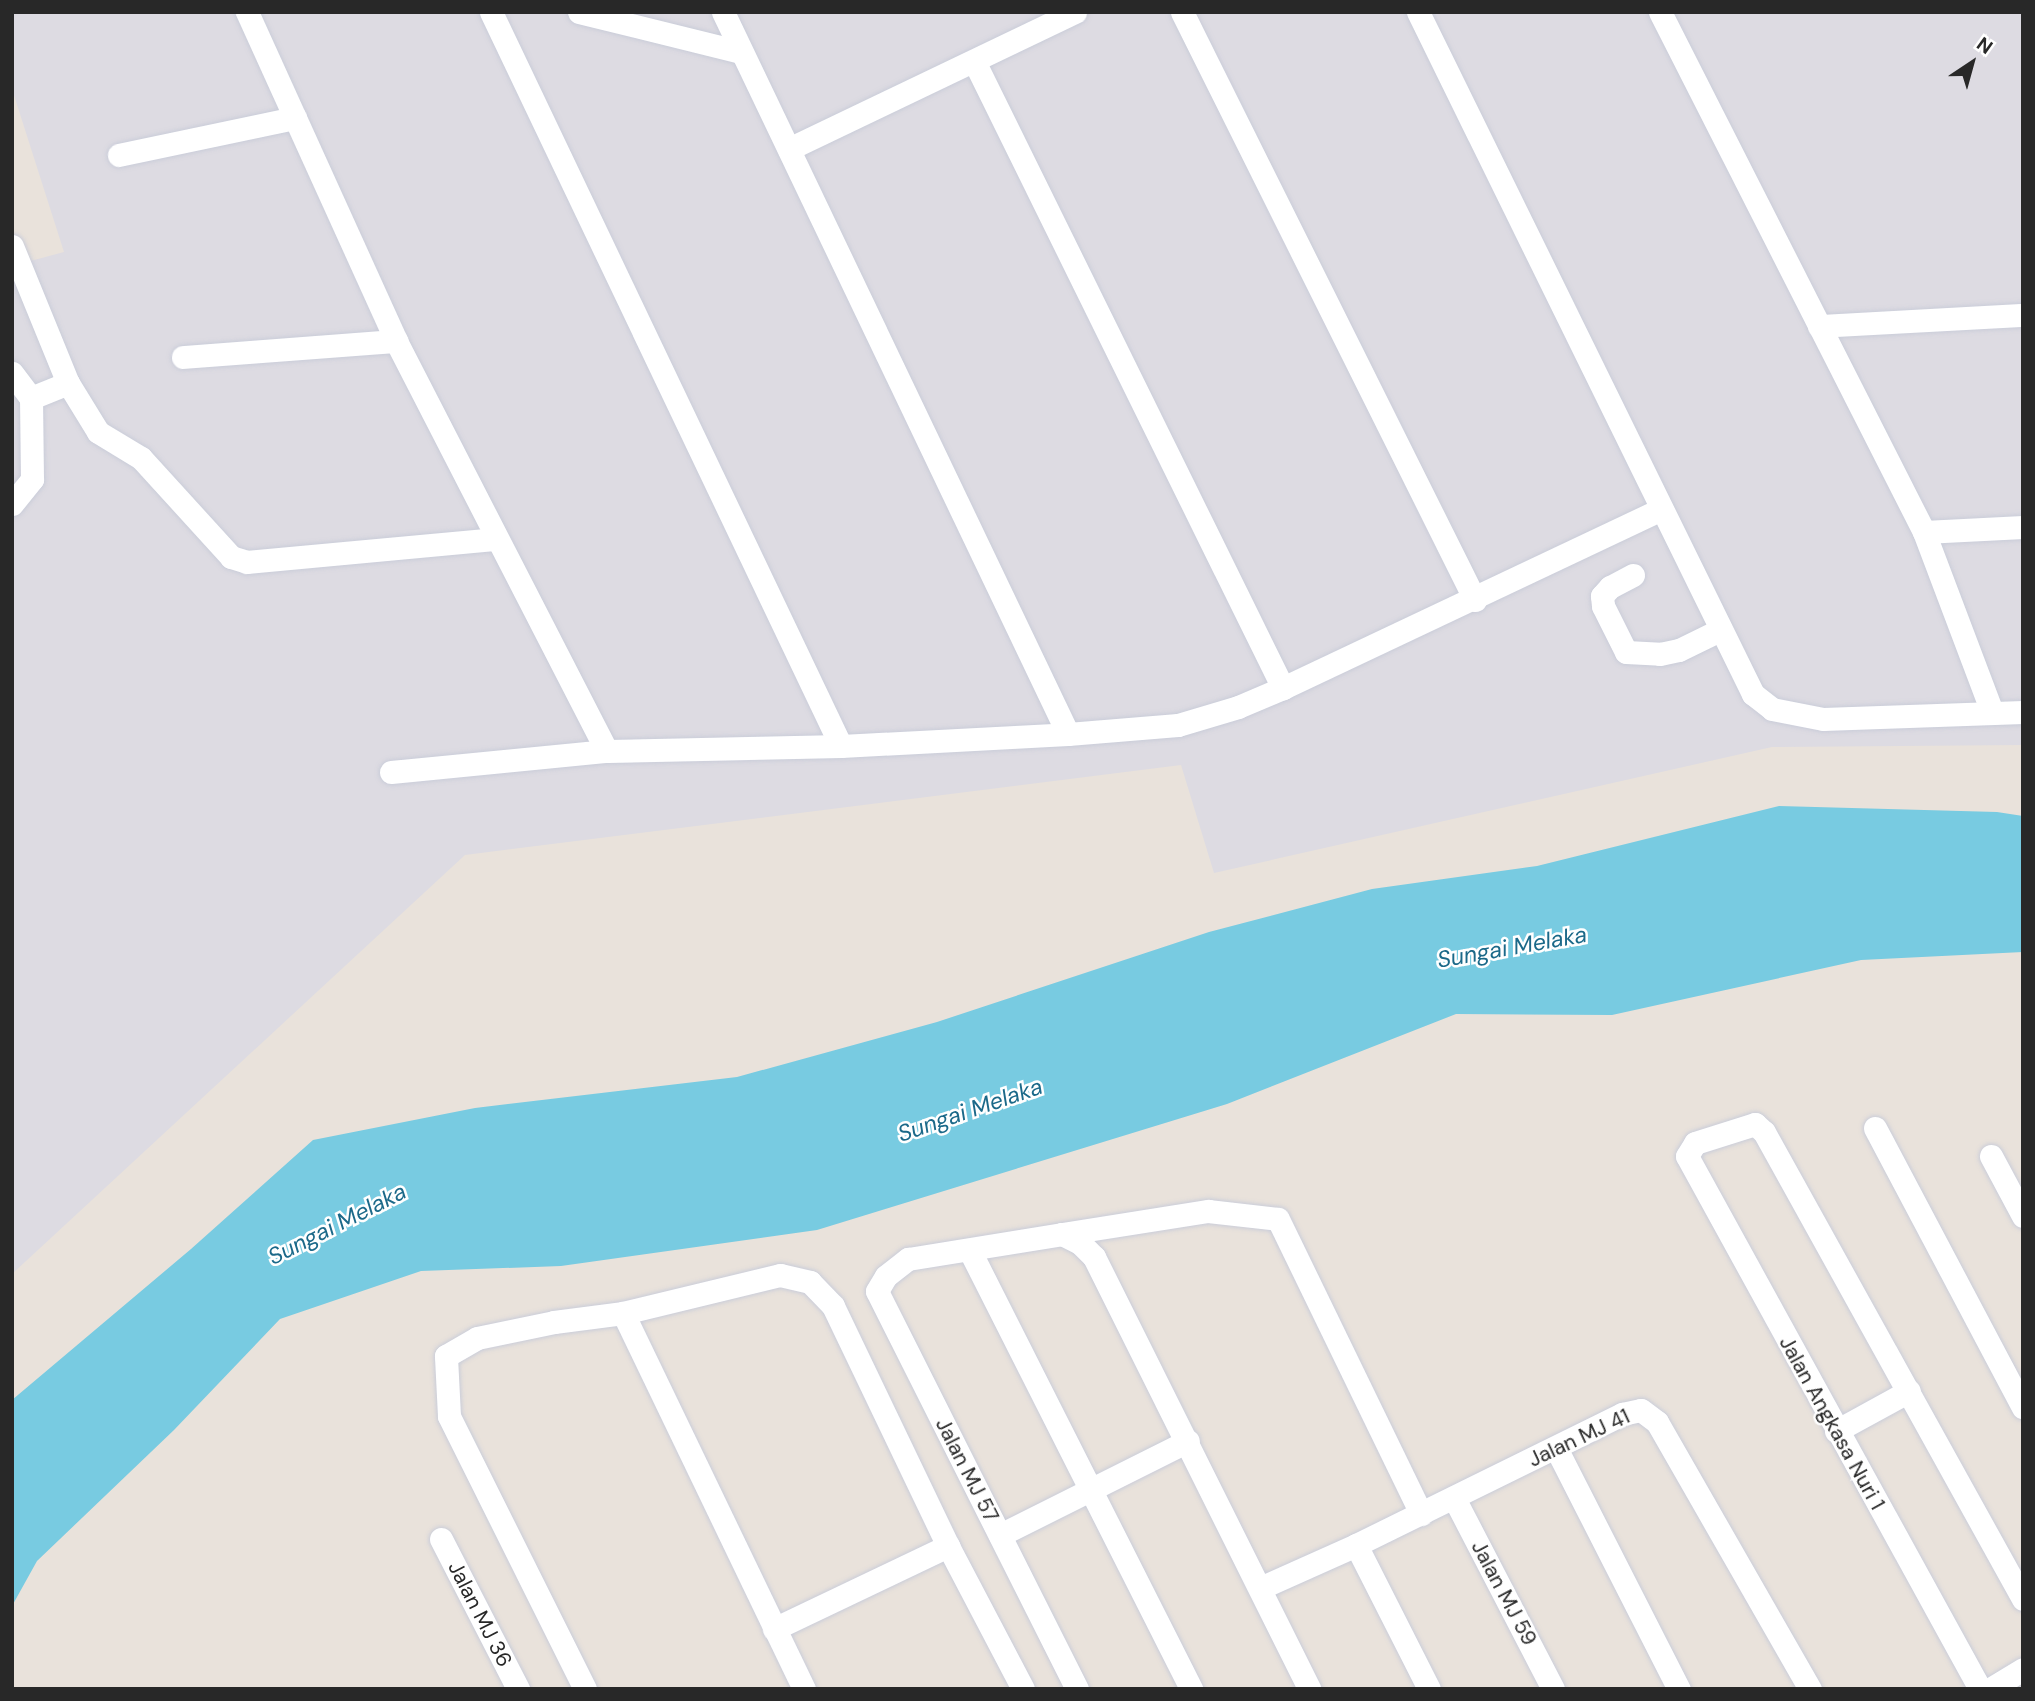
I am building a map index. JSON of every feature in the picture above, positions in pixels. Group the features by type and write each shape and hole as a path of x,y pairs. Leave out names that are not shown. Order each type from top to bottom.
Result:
{"street":[{"path":"247,12 396,341 496,540 607,751"},
{"path":"491,12 841,746"},
{"path":"579,12 741,52"},
{"path":"723,12 1068,734"},
{"path":"790,148 975,63 1075,12"},
{"path":"1182,12 1475,600"},
{"path":"1418,12 1753,694 1772,709 1823,719 2023,712"},
{"path":"1660,12 1924,532 1992,712"},
{"path":"975,63 1283,688"},
{"path":"119,155 295,118"},
{"path":"14,256 68,383 98,432 141,458 231,557 247,562 496,540"},
{"path":"1819,326 2023,315"},
{"path":"183,358 396,341"},
{"path":"12,373 32,398 32,480 12,503"},
{"path":"32,398 68,383"},
{"path":"391,772 607,751 841,746 1068,734 1178,725 1283,688 1475,600 1661,509"},
{"path":"1924,532 2023,527"},
{"path":"1633,575 1610,587 1602,596 1626,652 1637,654 1679,650 1720,629"},
{"name":"Jalan Angkasa Nuri 1","path":"1909,1391 1764,1132 1755,1124 1695,1143 1687,1156 1980,1689"},
{"path":"1875,1128 2023,1407"},
{"path":"1991,1156 2023,1216"},
{"path":"1191,1689 970,1251 1208,1211 1278,1219 1421,1514"},
{"path":"1062,1234 1080,1243 1094,1257 1310,1689"},
{"name":"Jalan MJ 57","path":"970,1251 908,1259 886,1276 877,1291 1077,1689"},
{"path":"585,1689 449,1416 446,1356 477,1338 554,1322 623,1313 780,1275 810,1282 833,1306 948,1546 1023,1689"},
{"path":"623,1313 804,1689"},
{"path":"1836,1431 1909,1391 2023,1599"},
{"name":"Jalan MJ 41","path":"1260,1588 1421,1514 1622,1414 1641,1410 1657,1422 1810,1689"},
{"path":"1000,1535 1188,1441"},
{"path":"1556,1448 1679,1689"},
{"name":"Jalan MJ 59","path":"1454,1498 1553,1689"},
{"name":"Jalan MJ 36","path":"442,1539 518,1689"},
{"path":"1356,1545 1429,1689"},
{"path":"774,1629 948,1546"},
{"path":"1990,1689 2023,1669"}],"shaded area":[{"path":"12,12 2023,12 2023,745 1772,747 1214,873 1181,765 465,855 12,1274 12,266 64,252 12,89"}],"water":[{"name":"Sungai Melaka","path":"1779,806 1997,812 2023,816 2023,952 1861,960 1612,1015 1456,1014 1227,1104 817,1230 561,1266 421,1271 280,1319 174,1430 37,1561 12,1606 12,1400 191,1249 313,1140 475,1108 737,1077 937,1022 1209,932 1372,889 1537,866"}]}
